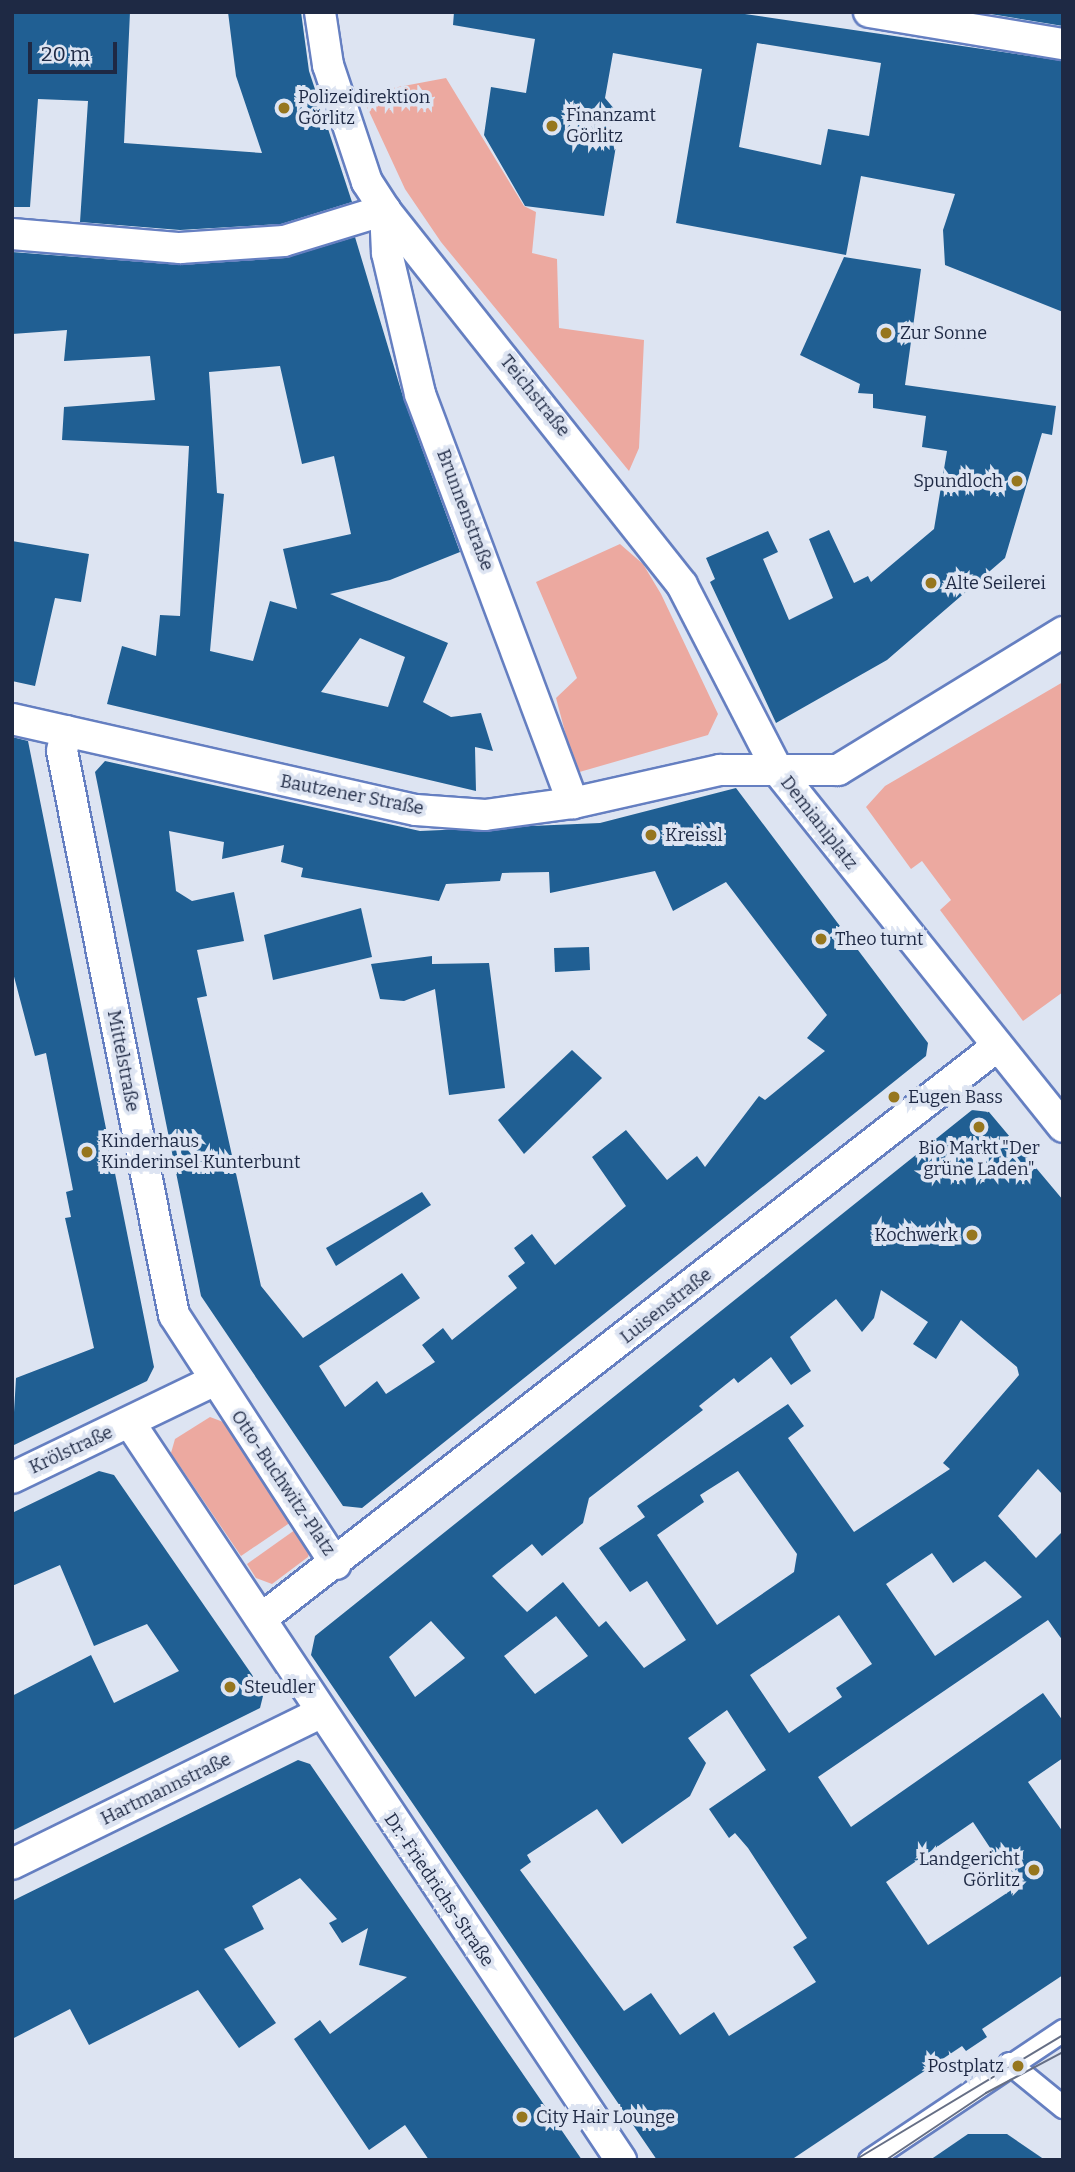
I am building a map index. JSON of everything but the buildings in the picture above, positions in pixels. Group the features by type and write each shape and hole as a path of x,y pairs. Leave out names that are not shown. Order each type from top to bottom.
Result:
{"street":[{"name":"Teichstraße","path":"320,12 333,78 367,182 385,210 682,585 778,771"},
{"path":"869,12 1063,44"},
{"path":"12,234 193,247 284,242 385,210"},
{"name":"Brunnenstraße","path":"385,210 387,253 420,394 573,803"},
{"name":"Demianiplatz","path":"778,771 838,770 1063,632"},
{"name":"Bautzener Straße","path":"12,719 416,810 485,815 573,803 720,771 778,771"},
{"name":"Mittelstraße","path":"66,731 62,751 174,1315 214,1381"},
{"name":"Demianiplatz","path":"778,771 995,1048 1063,1127"},
{"name":"Luisenstraße","path":"337,1564 995,1048"},
{"path":"214,1381 130,1423 261,1619"},
{"name":"Otto-Buchwitz-Platz","path":"214,1381 337,1564 261,1619"},
{"name":"Krölstraße","path":"12,1478 130,1423"},
{"name":"Dr.-Friedrichs-Straße","path":"261,1619 320,1713 621,2160"},
{"name":"Hartmannstraße","path":"12,1864 320,1713"},
{"path":"869,2160 1063,2029"},
{"path":"1009,2063 1063,2107"}],"shaded area":[{"path":"446,78 524,206 536,212 532,253 557,259 559,328 644,340 639,448 629,471 441,242 405,189 361,94"},
{"path":"620,544 643,564 661,594 718,714 708,735 576,773 556,698 577,678 536,582"},
{"path":"1063,682 1063,992 1023,1021 940,910 951,900 922,861 911,869 866,807 885,786"},
{"path":"210,1417 226,1423 294,1520 241,1556 171,1453 175,1439"},
{"path":"299,1527 311,1547 308,1557 272,1584 256,1578 247,1564"}],"tram line":[{"path":"855,2160 1063,2035"},
{"path":"886,2160 986,2093 1063,2052"}],"place":[{"name":"Polizeidirektion Görlitz","path":"284,108"},
{"name":"Finanzamt Görlitz","path":"552,126"},
{"name":"Zur Sonne","path":"886,333"},
{"name":"Spundloch","path":"1017,481"},
{"name":"Alte Seilerei","path":"931,583"},
{"name":"Kreissl","path":"651,835"},
{"name":"Theo turnt","path":"821,939"},
{"name":"Eugen Bass","path":"894,1097"},
{"name":"Bio Markt \"Der grüne Laden\"","path":"979,1127"},
{"name":"Kinderhaus Kinderinsel Kunterbunt","path":"87,1152"},
{"name":"Kochwerk","path":"972,1235"},
{"name":"Steudler","path":"230,1687"},
{"name":"Landgericht Görlitz","path":"1034,1870"},
{"name":"Postplatz","path":"1018,2066"},
{"name":"City Hair Lounge","path":"522,2117"}]}
